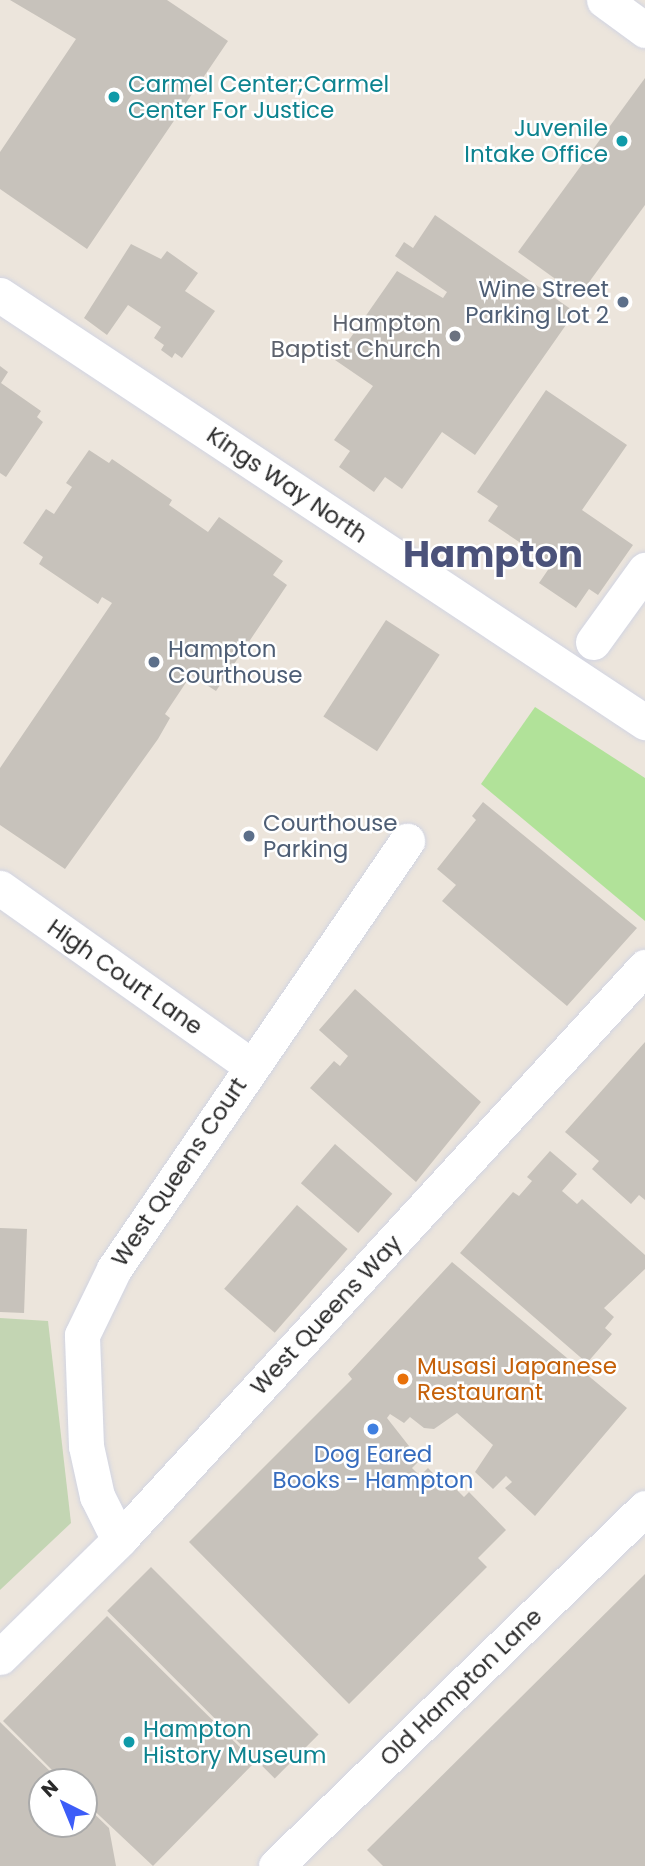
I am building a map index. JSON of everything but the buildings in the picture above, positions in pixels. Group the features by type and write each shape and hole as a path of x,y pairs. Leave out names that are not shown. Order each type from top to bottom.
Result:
{"street":[{"path":"604,0 645,30"},
{"name":"Kings Way North","path":"0,295 645,722"},
{"path":"593,642 645,570"},
{"name":"West Queens Court","path":"119,1540 97,1496 86,1446 82,1335 114,1269 250,1065 407,841"},
{"name":"High Court Lane","path":"0,888 250,1065"},
{"name":"West Queens Way","path":"0,1657 119,1540 645,967"},
{"name":"Old Hampton Lane","path":"295,1860 645,1507"}],"green space":[{"path":"535,707 645,778 645,921 481,784"},
{"path":"0,1318 48,1321 71,1523 0,1590"}],"place":[{"name":"Carmel Center;Carmel Center For Justice","path":"114,97"},
{"name":"Juvenile Intake Office","path":"622,141"},
{"name":"Wine Street Parking Lot 2","path":"623,302"},
{"name":"Hampton Baptist Church","path":"455,336"},
{"name":"Hampton Courthouse","path":"154,662"},
{"name":"Courthouse Parking","path":"249,836"},
{"name":"Musasi Japanese Restaurant","path":"403,1379"},
{"name":"Dog Eared Books - Hampton","path":"373,1429"},
{"name":"Hampton History Museum","path":"129,1742"}],"district":[{"name":"Hampton","path":"493,554"}]}
